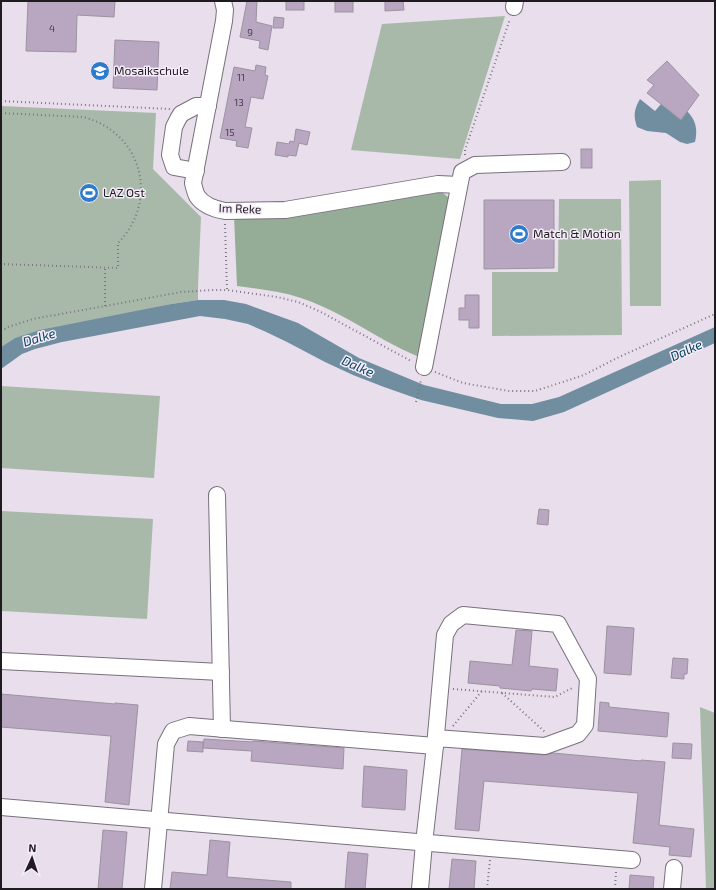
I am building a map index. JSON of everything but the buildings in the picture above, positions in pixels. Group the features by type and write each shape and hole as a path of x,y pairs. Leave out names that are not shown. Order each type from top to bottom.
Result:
{"street":[{"name":"Im Reke","path":"223,1 225,10 224,21 193,183 196,195 203,202 215,209 225,210 286,210 438,184 461,178"},
{"path":"196,171 174,167 170,155 174,127 182,114 196,106 208,106"},
{"path":"424,367 461,178 475,165 562,162"},
{"path":"217,494 222,729"},
{"path":"153,889 166,744 173,731 189,726 222,729 438,741 545,746 578,734 585,725 588,679 558,624 463,615 451,624 445,635 440,687 438,741 424,843 420,889"},
{"path":"1,661 221,672"},
{"path":"1,808 625,860"},
{"path":"672,889 674,868"}],"path":[{"path":"461,178 465,150 514,4"},
{"path":"1,101 175,109 182,114"},
{"path":"1,113 84,117 104,125 126,143 135,159 141,185 141,196 135,219 126,235 118,243 118,268 1,264"},
{"path":"225,210 227,290"},
{"path":"105,268 105,306"},
{"path":"1,331 33,318 181,292 227,290 298,302 319,311 424,367 463,383 509,391 535,391 584,375 619,357 715,314"},
{"path":"416,402 420,387"},
{"path":"440,687 555,697 588,679"},
{"path":"438,741 482,691"},
{"path":"502,693 556,742"},
{"path":"487,889 491,849"},
{"path":"615,889 625,860"}],"green space":[{"path":"505,16 460,159 351,150 382,24"},
{"name":"LAZ Ost","path":"1,106 156,113 153,169 201,217 198,300 171,304 15,338 1,347"},
{"path":"661,180 661,306 630,306 629,181"},
{"path":"439,190 452,200 419,357 312,302 269,290 237,286 234,216"},
{"path":"559,199 621,199 622,335 492,336 492,272 558,272"},
{"path":"1,386 160,396 154,478 1,468"},
{"path":"1,511 153,519 147,619 1,611"},
{"path":"700,707 715,713 715,889 706,889"}],"water":[{"path":"640,99 655,111 661,104 680,119 687,111 696,125 695,142 687,144 680,142 666,133 647,131 637,127 635,113 636,106"},
{"name":"Dalke","path":"198,300 224,300 246,304 298,323 359,358 424,385 501,404 532,404 559,397 715,327 715,343 564,412 533,421 498,418 421,400 353,375 248,324 200,316 62,342 35,349 22,354 1,369 1,347 15,338 40,330"}],"place":[{"name":"Mosaikschule","path":"100,71"},
{"name":"LAZ Ost","path":"89,193"},
{"name":"Match & Motion","path":"519,234"}]}
